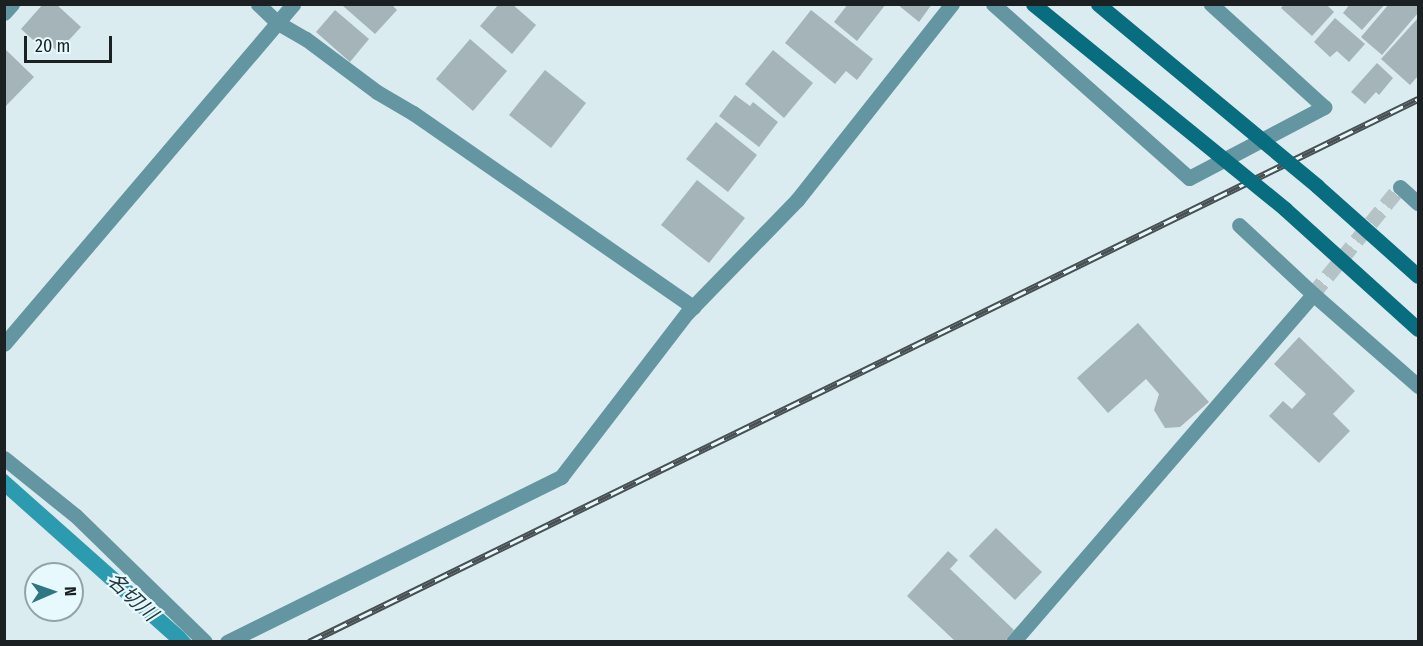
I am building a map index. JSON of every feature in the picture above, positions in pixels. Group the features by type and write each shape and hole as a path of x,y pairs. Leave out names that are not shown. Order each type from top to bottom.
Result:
{"street":[{"path":"4,13 12,4"},
{"path":"258,4 278,22 306,39 377,92 413,113 693,307"},
{"path":"4,344 293,4"},
{"path":"227,642 561,477 693,307 797,200 952,4"},
{"path":"993,4 1189,178 1324,107 1211,4"},
{"path":"1033,4 1285,209 1419,329"},
{"path":"1098,4 1317,186 1419,276"},
{"path":"1400,187 1419,203"},
{"path":"1239,225 1313,294 1419,386"},
{"path":"1013,642 1313,294"},
{"path":"4,458 76,516 205,642"}],"water":[{"name":"名切川","path":"5,473 192,641 170,641 5,494"}],"building":[{"path":"43,4 56,4 81,27 58,52 47,41 41,47 21,29"},
{"path":"345,4 391,4 397,10 375,34 343,6"},
{"path":"499,4 512,4 536,25 512,54 480,26"},
{"path":"848,4 886,4 857,41 834,22"},
{"path":"897,4 932,4 919,22"},
{"path":"1284,4 1326,4 1334,12 1312,36 1281,8"},
{"path":"1350,4 1385,4 1362,30 1343,13"},
{"path":"1389,4 1418,4 1418,13 1382,55 1361,37"},
{"path":"335,10 369,39 350,62 316,32"},
{"path":"811,10 873,59 857,80 846,71 835,84 785,43"},
{"path":"1335,18 1365,44 1349,62 1337,51 1330,57 1314,42"},
{"path":"1418,18 1418,76 1410,85 1381,59"},
{"path":"470,39 507,71 473,111 436,79"},
{"path":"4,48 34,77 4,108"},
{"path":"773,50 813,83 784,118 745,84"},
{"path":"1377,63 1393,78 1379,95 1376,92 1365,104 1351,92"},
{"path":"545,70 586,103 551,148 509,115"},
{"path":"735,95 750,106 753,102 778,122 759,147 719,116"},
{"path":"716,122 757,155 728,192 686,159"},
{"path":"697,180 745,218 709,263 661,225"},
{"path":"1138,323 1209,402 1180,427 1165,428 1154,410 1159,394 1146,379 1108,413 1077,378"},
{"path":"1299,337 1355,391 1333,414 1350,431 1319,463 1269,416 1283,401 1292,409 1306,394 1274,364"},
{"path":"996,528 1042,572 1015,600 969,556"},
{"path":"948,551 958,560 950,569 1014,630 1004,642 956,642 907,596"}],"tunnel":[{"path":"1313,294 1400,187"}],"railway":[{"path":"309,642 1418,99"}]}
